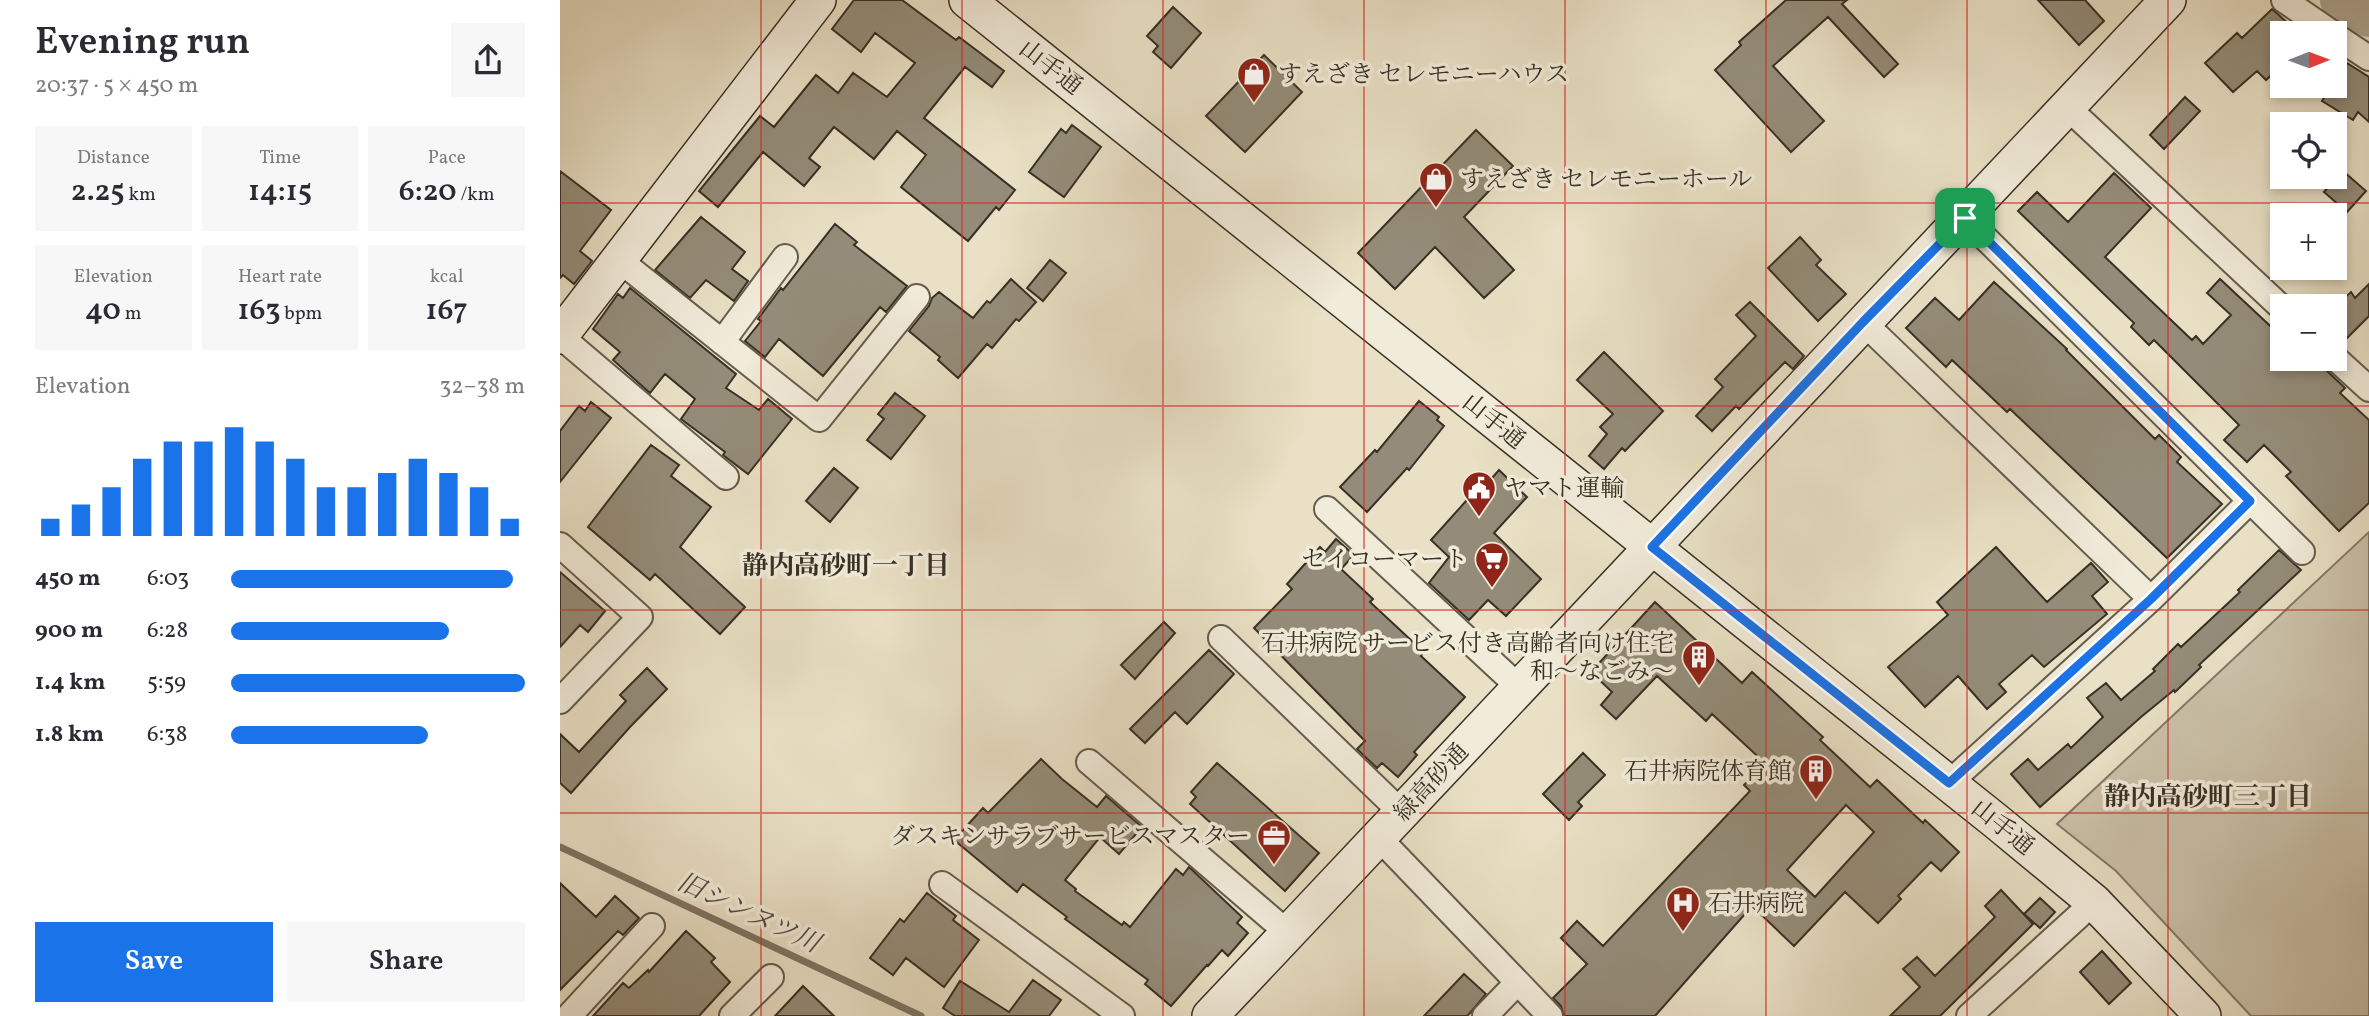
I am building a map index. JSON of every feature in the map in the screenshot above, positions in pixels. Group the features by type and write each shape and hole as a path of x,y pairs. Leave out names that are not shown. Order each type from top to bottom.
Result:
{"street":[{"path":"726,477 560,336 818,0"},
{"name":"山手通","path":"967,0 1949,783 2094,902 2203,1016"},
{"name":"緑高砂通","path":"1210,1016 2168,0"},
{"path":"2284,0 2314,21"},
{"path":"2347,43 2369,58"},
{"path":"2067,107 2270,297"},
{"path":"1965,218 2302,552"},
{"path":"722,342 785,257"},
{"path":"618,260 819,419 917,298"},
{"path":"1863,322 2151,599"},
{"path":"2347,369 2369,389"},
{"path":"1949,783 2151,599 2250,501"},
{"path":"1327,509 1520,688"},
{"path":"560,545 640,617 560,701"},
{"path":"1221,638 1390,826 1517,983 1550,1016"},
{"path":"1089,762 1288,933"},
{"path":"942,884 1122,1016"},
{"path":"1969,1016 2094,902"},
{"path":"569,1016 652,926"},
{"path":"732,1016 771,977"},
{"path":"1485,1016 1517,983"}],"shaded area":[{"path":"2369,532 2369,1016 2251,1016 2116,871 2057,824"}],"building":[{"path":"854,0 902,0 956,40 959,37 1004,71 992,87 965,67 924,118 1015,190 999,210 996,207 968,241 901,187 926,155 897,131 874,159 834,127 809,158 820,167 804,186 763,152 718,207 699,191 760,116 774,127 816,75 838,93 853,73 887,97 915,63 875,33 861,52 832,29"},
{"path":"1786,0 1847,0 1842,4 1898,64 1884,77 1828,17 1773,66 1824,121 1791,152 1715,70 1741,45 1739,42"},
{"path":"2038,0 2085,0 2104,21 2079,45"},
{"path":"1173,7 1201,33 1171,68 1153,52 1158,46 1147,36"},
{"path":"2272,9 2286,21 2270,21 2270,76 2266,80 2257,71 2233,92 2205,63 2237,33 2242,38"},
{"name":"すえざき セレモニーハウス","path":"1264,55 1302,92 1245,152 1206,116"},
{"path":"2347,63 2369,77 2369,122 2358,112 2353,120 2347,116 2347,112 2340,112 2322,101 2324,98 2347,98"},
{"path":"2185,97 2200,111 2164,149 2150,135"},
{"path":"1072,125 1101,147 1064,197 1029,172 1061,129 1066,133"},
{"name":"すえざき セレモニーホール","path":"1476,130 1513,166 1464,217 1514,270 1484,298 1435,247 1395,289 1358,253"},
{"path":"560,171 611,210 580,251 592,261 574,284 563,275 560,278"},
{"path":"2114,173 2151,208 2105,257 2192,340 2196,336 2203,344 2231,315 2207,293 2220,279 2270,326 2270,371 2327,371 2345,388 2340,393 2369,420 2369,503 2339,531 2286,476 2291,472 2264,445 2247,462 2224,440 2239,425 2154,340 2149,345 2131,327 2134,323 2018,211 2037,192 2068,222"},
{"path":"2347,174 2366,191 2347,212 2347,203 2337,203 2324,192 2327,189 2347,189"},
{"path":"701,217 745,252 732,269 748,281 734,301 706,280 690,298 655,270"},
{"path":"835,224 857,242 854,245 907,286 886,312 880,307 823,376 779,339 765,357 745,341 781,288 783,290"},
{"path":"1800,237 1821,260 1816,265 1846,294 1818,321 1768,268"},
{"path":"1050,260 1066,273 1043,301 1027,288"},
{"path":"1011,279 1036,302 1019,321 1016,319 992,348 987,344 958,378 938,360 940,357 909,331 939,292 973,318"},
{"path":"1994,282 2067,349 2155,439 2159,435 2181,457 2177,462 2222,504 2167,558 2010,409 2007,412 1952,360 1946,367 1906,328 1935,298 1959,320"},
{"path":"2369,284 2369,316 2347,338 2347,296 2351,292 2355,298"},
{"path":"630,288 736,374 726,388 759,410 768,399 792,419 748,474 723,455 725,452 681,419 695,399 665,374 650,393 613,360 620,352 593,329 618,294 623,298"},
{"path":"1750,302 1804,356 1793,369 1785,362 1739,409 1736,406 1712,431 1696,416 1723,387 1715,379 1756,336 1736,315"},
{"path":"1604,352 1663,411 1625,451 1622,448 1604,469 1589,456 1607,434 1600,427 1613,414 1577,380"},
{"path":"895,393 925,416 891,459 867,440 884,419 878,414"},
{"path":"1419,401 1439,417 1437,420 1444,426 1409,470 1407,468 1367,512 1340,487 1375,450 1377,452"},
{"path":"591,402 611,418 560,482 560,431 579,406 585,411"},
{"path":"651,445 679,465 671,476 711,507 680,547 745,607 720,634 655,574 650,580 588,527"},
{"path":"834,468 858,488 830,522 806,501"},
{"path":"1499,470 1527,497 1494,533 1541,579 1506,616 1488,600 1469,620 1429,583 1449,557 1431,540 1475,491 1478,494"},
{"path":"1336,539 1354,555 1341,569 1373,599 1370,602 1414,643 1423,653 1421,656 1465,697 1414,752 1417,755 1398,777 1382,763 1377,768 1357,749 1365,741 1254,628 1292,589 1287,584 1320,547 1325,552"},
{"path":"1996,547 2047,602 2091,563 2108,582 2092,596 2107,614 2044,667 2032,655 1999,684 2006,692 1987,709 1958,676 1925,707 1888,667 1948,615 1937,602"},
{"path":"2279,550 2301,570 2199,665 2201,667 2175,692 2174,690 2141,717 2040,807 2011,774 2028,759 2038,770 2068,744 2071,748 2103,717 2087,698 2106,683 2121,700 2155,671 2153,669 2178,644 2181,647 2240,592 2238,590"},
{"path":"560,572 605,611 588,632 580,625 560,647"},
{"path":"1655,602 1742,683 1752,672 1823,737 1820,740 1870,787 1877,780 1959,852 1941,871 1931,862 1898,896 1901,899 1878,923 1845,892 1794,946 1752,906 1655,1016 1564,1016 1561,1006 1553,998 1587,964 1561,938 1577,921 1603,946 1750,791 1744,785 1766,764 1712,714 1706,721 1657,676 1616,719 1601,705 1612,692 1591,672","holes":["1846,805 1874,832 1815,897 1787,870"]},
{"path":"1164,622 1175,633 1135,679 1121,665"},
{"path":"1209,650 1234,674 1187,724 1175,712 1145,743 1130,729"},
{"path":"647,668 667,689 571,793 560,783 560,734 579,752 626,701 620,695"},
{"path":"1583,753 1605,775 1578,802 1582,806 1569,820 1543,794"},
{"path":"1041,759 1097,807 1106,796 1142,827 1119,854 1100,837 1065,880 1075,891 1122,925 1124,922 1130,927 1176,869 1183,875 1189,867 1242,917 1237,923 1248,933 1228,956 1222,950 1171,1006 1145,984 1148,980 1065,919 1067,917 1023,884 1017,892 954,840 983,808 988,813"},
{"path":"1217,763 1319,853 1285,891 1190,804 1196,797 1191,792"},
{"path":"560,883 596,917 615,896 639,918 623,935 618,931 560,990"},
{"path":"2001,890 2033,924 1940,1016 1890,1016 1920,987 1903,969 1917,957 1935,976 1995,917 1985,906"},
{"path":"927,893 956,916 953,920 979,940 944,987 906,958 893,975 870,958 900,919 904,922"},
{"path":"2040,898 2055,912 2040,928 2024,914"},
{"path":"686,931 715,958 711,962 730,982 699,1016 593,1016 623,983 629,988 648,970 649,972"},
{"path":"2102,951 2131,983 2109,1004 2080,972"},
{"path":"1464,974 1486,994 1471,1012 1467,1016 1424,1016"},
{"path":"1033,980 1061,1000 1049,1016 955,1016 943,1008 960,981 1009,1012"},
{"path":"803,986 834,1016 775,1016"}],"waterway":[{"path":"2342,0 2369,15"},
{"name":"旧シンヌツ川","path":"560,847 921,1016"}],"place":[{"name":"すえざき セレモニーハウス","path":"1254,104"},
{"name":"すえざき セレモニーホール","path":"1436,209"},
{"name":"ヤマト運輸","path":"1479,518"},
{"name":"セイコーマート","path":"1492,589"},
{"name":"石井病院 サービス付き高齢者向け住宅 和～なごみ～","path":"1699,687"},
{"name":"石井病院体育館","path":"1816,801"},
{"name":"ダスキンサラブサービスマスター","path":"1274,866"},
{"name":"石井病院","path":"1683,933"}],"district":[{"name":"静内高砂町一丁目","path":"846,565"},
{"name":"静内高砂町三丁目","path":"2208,796"}],"route":[{"path":"1965,218 2250,501 2151,599 1949,783 1652,547 1863,322 1965,218"}]}
